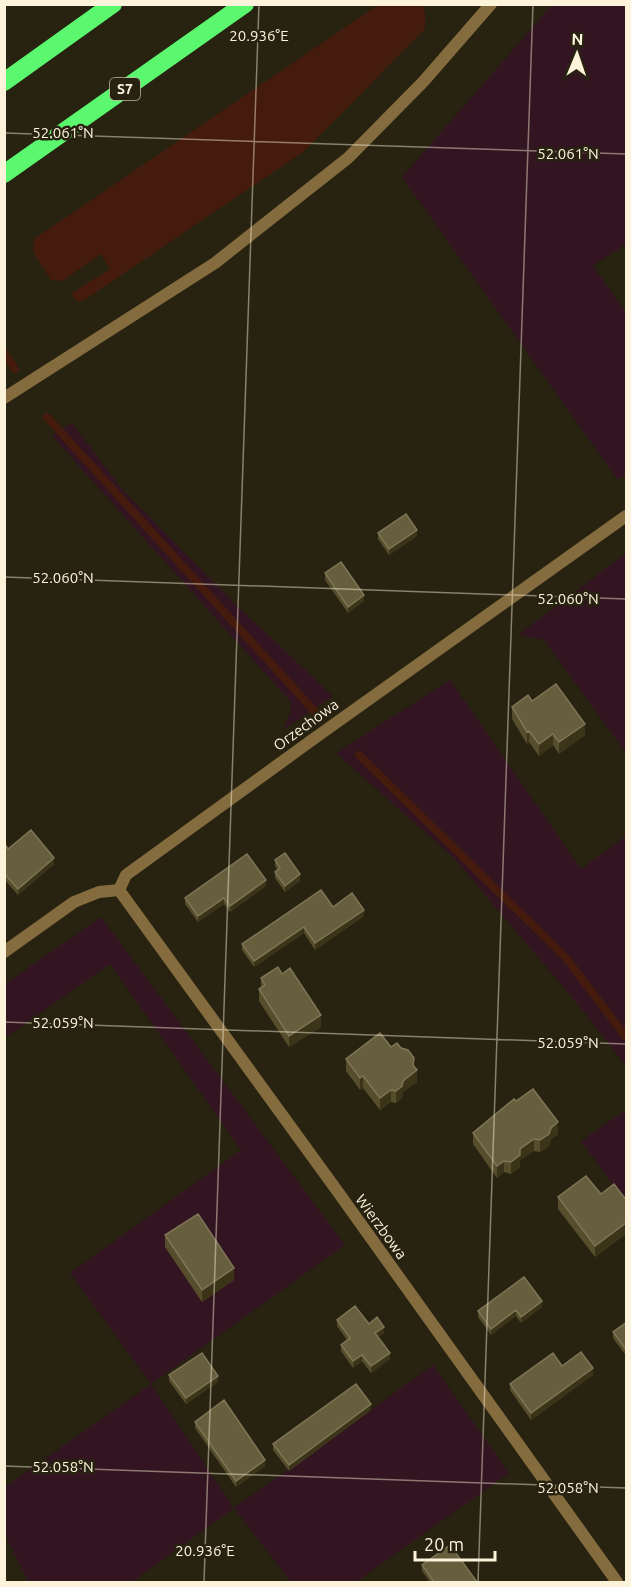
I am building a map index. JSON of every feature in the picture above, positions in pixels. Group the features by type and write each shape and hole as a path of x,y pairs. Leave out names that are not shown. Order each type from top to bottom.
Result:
{"highway":[{"path":"4,82 113,4"},
{"name":"S7","path":"4,174 245,4"}],"street":[{"path":"4,398 82,350 214,263 348,158 423,82 490,4"},
{"name":"Orzechowa","path":"119,890 126,875 321,733 627,516"},
{"path":"4,952 74,902 99,892 119,890"},
{"name":"Wierzbowa","path":"119,890 617,1582"}],"shaded area":[{"path":"378,5 423,5 425,29 303,152 89,297 79,302 72,293 110,269 101,254 62,281 51,280 33,252 34,239"},
{"path":"552,5 626,5 626,244 593,266 626,313 626,474 618,480 402,177"},
{"path":"72,423 121,488 235,604 333,696 283,730 291,710 290,701 52,436"},
{"path":"626,553 626,753 544,640 518,635"},
{"path":"450,680 581,869 626,836 626,1066 581,1008 454,858 336,753"},
{"path":"101,917 345,1245 151,1384 70,1273 241,1150 110,964 5,1038 5,984"},
{"path":"626,1110 626,1202 581,1141"},
{"path":"433,1365 509,1473 356,1582 291,1582 234,1508"},
{"path":"151,1384 234,1508 132,1582 28,1582 5,1534 5,1487"}],"building":[{"path":"406,514 417,530 389,549 378,533"},
{"path":"341,562 364,595 348,607 325,573"},
{"path":"556,684 585,724 559,742 553,734 539,744 529,731 527,732 512,707 528,695 532,701"},
{"path":"31,830 54,858 18,889 4,873 4,847 8,849"},
{"path":"285,853 300,874 285,886 275,872 280,868 275,860"},
{"path":"247,854 266,880 230,906 224,898 198,916 185,898"},
{"path":"321,890 333,907 352,893 364,910 315,943 304,927 254,961 242,944"},
{"path":"278,967 282,974 290,968 321,1015 289,1036 259,989 265,985 261,978"},
{"path":"380,1033 391,1047 397,1043 401,1048 408,1050 414,1058 413,1065 417,1070 403,1081 402,1086 396,1091 391,1090 380,1098 363,1076 360,1078 346,1059"},
{"path":"533,1089 558,1122 551,1128 549,1134 540,1140 534,1139 520,1149 520,1155 511,1162 504,1161 497,1166 473,1133 514,1099 516,1101"},
{"path":"586,1176 601,1194 614,1184 627,1201 627,1222 595,1246 558,1197"},
{"path":"198,1214 234,1268 202,1290 165,1235"},
{"path":"524,1277 542,1301 521,1317 516,1310 491,1329 478,1311"},
{"path":"355,1306 369,1324 377,1317 384,1327 375,1333 390,1353 371,1366 362,1355 353,1361 341,1345 350,1338 337,1320"},
{"path":"627,1322 627,1351 613,1332"},
{"path":"581,1352 593,1368 531,1413 510,1384 553,1353 562,1366"},
{"path":"202,1353 218,1376 186,1398 169,1375"},
{"path":"356,1384 371,1404 289,1465 273,1444"},
{"path":"224,1400 265,1460 236,1481 195,1422"},
{"path":"450,1545 477,1582 434,1582 422,1565"}],"waterway":[{"path":"4,353 15,369"},
{"path":"47,417 316,713"},
{"path":"359,755 566,958 626,1037"}]}
